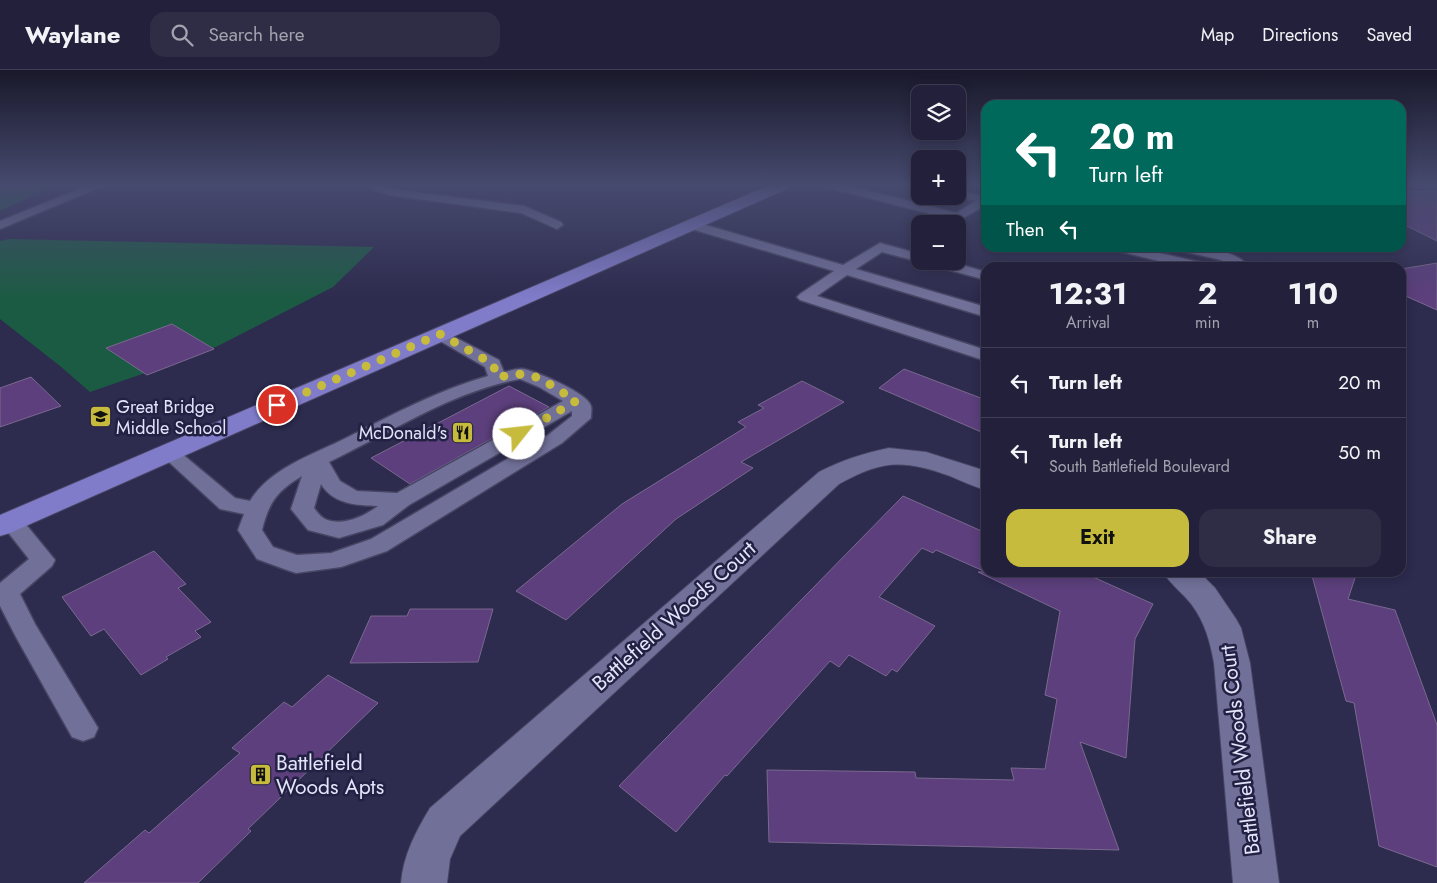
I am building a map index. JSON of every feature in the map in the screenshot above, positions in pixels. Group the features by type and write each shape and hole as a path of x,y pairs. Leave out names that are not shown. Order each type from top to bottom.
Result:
{"main road":[{"path":"6,524 697,223"}],"street":[{"name":"Battlefield Woods Court","path":"424,883 424,870 434,843 445,822 829,478 849,466 879,456 914,456 944,464 981,479"},
{"name":"Battlefield Woods Court","path":"1184,577 1203,596 1224,628 1232,663 1256,883"}],"lane":[{"path":"550,223 556,226"},
{"path":"692,225 981,311"},
{"path":"911,256 880,247 805,296 981,354"},
{"path":"1140,252 1182,262"},
{"path":"1205,252 1226,257 1236,262"},
{"path":"964,270 981,275"},
{"path":"440,334 493,364 497,377"},
{"path":"522,374 540,378 576,401 582,406 581,418 554,439 378,545 332,561 296,564 265,554 250,530 256,509 270,487 318,460 438,400 497,377 522,374"},
{"path":"318,460 302,510 316,525 339,530 375,520 401,500 576,401"},
{"path":"168,452 228,504 256,509"},
{"path":"318,460 332,485 352,498 401,500"},
{"path":"6,524 43,560 6,592 25,630 83,728"}],"green space":[{"path":"9,239 374,247 333,287 206,352 90,392 0,319 0,241"}],"building":[{"path":"1406,223 1437,223 1437,241 1406,226"},
{"path":"1437,263 1437,310 1406,296 1406,268"},
{"path":"172,324 214,349 147,375 106,348"},
{"path":"904,369 981,398 981,432 879,388"},
{"path":"31,377 61,406 0,427 0,388"},
{"path":"802,381 844,402 741,462 753,468 676,519 566,620 516,591 622,504 746,427 738,422 764,408 758,405"},
{"name":"McDonald's","path":"509,386 549,407 410,484 371,458"},
{"path":"903,496 981,531 981,570 936,550 933,553 922,548 879,597 935,626 897,672 892,669 886,676 849,655 839,667 830,661 727,776 725,775 676,832 619,786"},
{"path":"154,551 186,584 178,588 211,622 195,631 201,637 166,657 168,659 141,675 104,629 91,636 62,597"},
{"path":"989,577 1093,577 1153,604 1135,639 1126,758 1080,742 1119,850 769,842 767,770 915,772 916,778 1014,780 1011,768 1045,769 1057,699 1045,695 1060,611"},
{"path":"1312,577 1355,577 1348,599 1395,610 1437,725 1437,867 1379,846 1354,703 1346,701"},
{"path":"410,609 493,609 478,662 350,663 371,616 407,616"},
{"name":"Battlefield Woods Apts","path":"328,675 378,703 248,829 251,831 198,883 84,883 145,830 149,833 240,753 232,748 284,702 292,707"}],"place":[{"name":"Great Bridge Middle School","path":"100,417"},
{"name":"McDonald's","path":"463,433"},
{"name":"Battlefield Woods Apts","path":"260,775"}],"route":[{"path":"277,405 440,334 493,364 497,377 522,374 540,378 576,401 519,434"}]}
